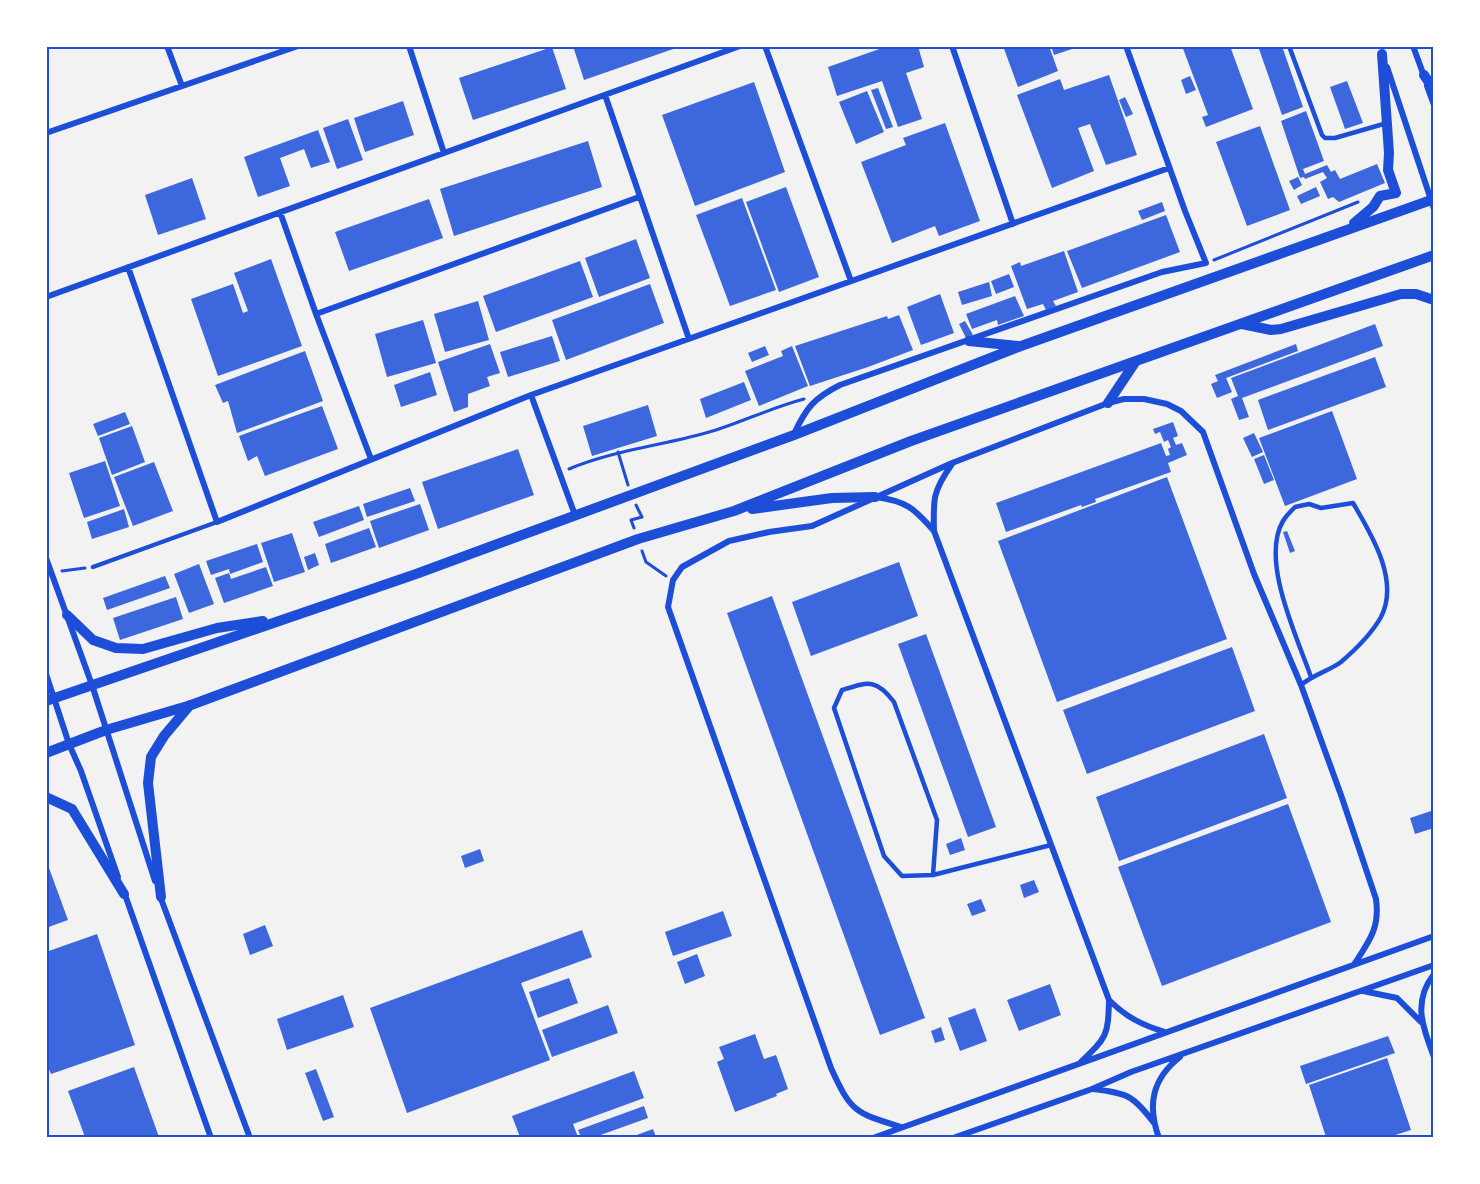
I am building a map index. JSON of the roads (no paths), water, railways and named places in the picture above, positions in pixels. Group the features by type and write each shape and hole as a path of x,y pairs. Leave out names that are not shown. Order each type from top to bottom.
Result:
{"street":[{"path":"167,46 182,86"},
{"path":"48,132 298,46"},
{"path":"409,46 444,153"},
{"path":"46,297 740,46"},
{"path":"765,46 851,281"},
{"path":"952,46 1013,224"},
{"path":"794,435 802,416 811,404 823,393 840,385 1162,272 1206,263 1169,168 1126,46"},
{"path":"1413,46 1434,105"},
{"path":"1347,228 1373,207 1380,196 1396,193 1388,170 1389,153 1381,50"},
{"path":"51,700 416,574 794,435 1021,346 1347,228 1432,202 1381,50"},
{"path":"1424,75 1434,90"},
{"path":"604,95 689,339"},
{"path":"128,267 217,522 531,395 1169,168"},
{"path":"316,314 639,197"},
{"path":"280,212 371,459"},
{"path":"46,753 106,730 191,705 638,538 734,511 911,441 1434,255"},
{"path":"1241,324 1271,330 1281,329 1409,293 1434,300"},
{"path":"969,341 1021,346"},
{"path":"1107,402 1136,361"},
{"path":"531,395 575,515"},
{"path":"901,1127 867,1117 855,1109 844,1096 827,1056 668,607 673,580 682,567 729,542 769,532 812,526 952,463 1107,402 1144,399 1167,404 1181,411 1203,432 1254,574 1301,686 1376,899 1376,925 1371,939 1355,963"},
{"path":"952,463 937,485 933,507 934,531 1109,1000 1107,1027 1103,1041 1081,1062"},
{"path":"734,511 832,498 875,497 893,499 915,509 934,531"},
{"path":"46,558 92,685 161,897 250,1137"},
{"path":"68,615 93,640 116,648 143,649 217,628 290,617"},
{"path":"46,674 51,700 81,771 211,1137"},
{"path":"161,897 148,783 151,757 164,736 191,705"},
{"path":"46,797 72,809 124,894"},
{"path":"873,1137 1434,936"},
{"path":"953,1137 1434,965"},
{"path":"1434,974 1425,986 1421,1022 1434,1057"},
{"path":"1361,990 1397,998 1421,1022"},
{"path":"1109,1000 1143,1026 1167,1033"},
{"path":"1159,1137 1154,1123 1153,1102 1156,1086 1169,1065 1185,1053"},
{"path":"1092,1089 1110,1091 1137,1101 1154,1123"}],"lane":[{"path":"1289,46 1325,138 1335,138 1387,123"},
{"path":"1301,686 1311,676 1338,664 1372,629 1381,617 1384,608 1386,575 1375,541 1353,503 1321,508 1309,504 1295,507 1282,522 1276,542 1277,573 1281,592 1311,676"},
{"path":"93,567 217,522"},
{"path":"933,875 937,820 894,702 883,687 867,682 842,690 834,708 884,856 902,876 933,875 1051,845"}]}
